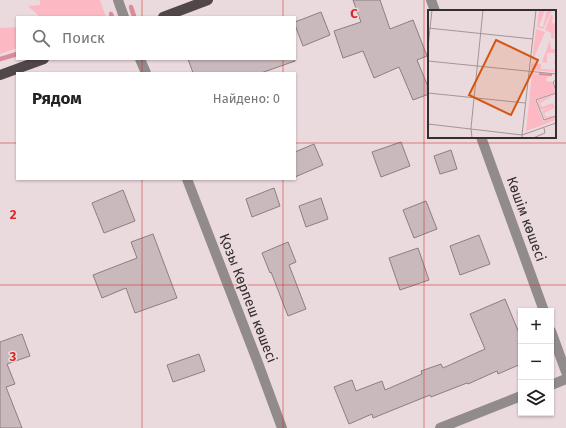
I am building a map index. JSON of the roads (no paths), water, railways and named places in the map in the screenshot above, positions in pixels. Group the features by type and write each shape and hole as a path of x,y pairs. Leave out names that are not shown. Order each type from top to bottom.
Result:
{"main road":[{"path":"166,16 208,0"},
{"path":"0,74 41,60"}],"street":[{"path":"118,0 124,16"},
{"path":"432,0 436,10"},
{"path":"140,60 146,72"},
{"name":"Көшім көшесі","path":"481,138 543,308"},
{"name":"Қозы Көрпеш көшесі","path":"187,180 282,428"},
{"path":"554,339 566,372"},
{"path":"554,384 566,379"},
{"path":"440,428 518,397"}],"waterway":[{"path":"131,7 134,16"},
{"path":"0,59 16,54"}]}
